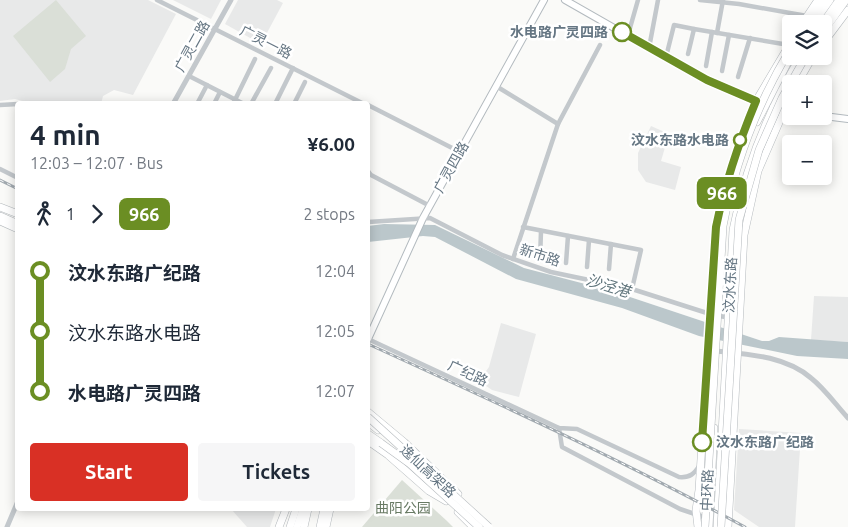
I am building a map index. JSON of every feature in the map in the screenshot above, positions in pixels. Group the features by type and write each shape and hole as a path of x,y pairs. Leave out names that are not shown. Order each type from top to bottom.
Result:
{"main road":[{"name":"广灵四路","path":"370,335 422,220 544,0"},
{"path":"565,0 707,80 765,105 782,110"},
{"path":"810,15 818,0"},
{"path":"811,15 824,0"},
{"path":"819,15 830,0"},
{"path":"829,15 840,0"},
{"path":"832,22 839,9 847,1"},
{"path":"832,27 848,10"},
{"name":"汶水东路","path":"698,527 696,510 700,490 707,350 716,227 720,204 740,140 756,101 782,59"},
{"name":"中环路","path":"705,527 723,226 733,178 746,137 782,62"},
{"name":"汶水东路","path":"709,527 724,327 727,222 740,166 765,105 786,65"},
{"name":"汶水东路","path":"724,316 738,204 749,166 773,107 796,65"},
{"name":"中环路","path":"724,526 739,220 759,150 782,98 801,65"},
{"name":"汶水东路","path":"724,526 736,384 738,325 746,225 758,171 782,112"},
{"path":"832,117 848,119"},
{"path":"720,204 727,222"},
{"path":"738,204 746,225"},
{"path":"0,206 15,212"},
{"path":"0,215 15,222"},
{"path":"0,221 15,228"},
{"path":"705,383 719,401 736,384"},
{"name":"汶水东路","path":"719,401 724,526"},
{"path":"370,414 490,527"},
{"name":"逸仙高架路","path":"370,419 490,527"},
{"path":"370,423 421,460"},
{"path":"370,431 401,453 473,527"},
{"name":"逸仙高架路","path":"370,435 410,464 479,527"},
{"path":"370,442 388,455 429,491 443,497"},
{"path":"279,527 285,511"},
{"path":"284,527 289,511"},
{"path":"290,527 295,511"},
{"path":"297,527 302,511"},
{"path":"304,527 308,511"},
{"path":"320,527 324,511"},
{"path":"326,527 330,511"}],"street":[{"name":"广灵一路","path":"157,0 358,101"},
{"name":"广灵二路","path":"175,101 231,0"},
{"path":"628,36 638,0"},
{"path":"649,48 658,0"},
{"path":"701,0 747,3 789,15"},
{"path":"706,66 723,1"},
{"path":"666,57 674,25 782,43"},
{"path":"688,54 694,29"},
{"path":"722,71 729,35"},
{"path":"738,77 750,38"},
{"path":"513,259 558,124 600,45"},
{"path":"235,101 256,59"},
{"path":"253,101 271,68"},
{"path":"276,101 293,68"},
{"path":"188,76 220,92 233,101"},
{"path":"296,101 306,82"},
{"path":"198,101 206,85"},
{"path":"496,86 558,124"},
{"path":"216,101 220,92"},
{"path":"0,105 15,104"},
{"name":"广灵一路","path":"370,107 460,152"},
{"path":"0,169 15,176"},
{"path":"370,174 430,206"},
{"name":"新市路","path":"370,222 437,221 513,259 551,272 632,288 710,314 724,316 738,325"},
{"path":"523,227 642,250 632,288"},
{"path":"540,260 541,231"},
{"path":"566,263 568,236"},
{"path":"587,267 589,240"},
{"path":"609,270 611,244"},
{"name":"广纪路","path":"370,340 559,428 577,430 679,477 687,478 694,474 700,464"},
{"path":"707,350 737,349 776,359 803,371 819,385 848,418"},
{"path":"559,428 562,447 680,509 709,518 724,526"},
{"path":"7,527 15,507"}],"shaded area":[{"path":"0,0 148,0 176,14 133,95 114,90 103,96 102,101 22,101 15,99 0,101"},
{"path":"173,0 221,0 211,19"},
{"path":"238,0 277,0 283,3 261,44 225,24"},
{"path":"651,126 669,134 661,161 681,167 675,190 646,182 638,170 638,153"},
{"path":"384,224 435,225 524,268 612,291 762,341 769,341 779,337 848,342 848,359 797,356 699,336 622,308 516,279 435,237 423,236 370,242 370,226"},
{"path":"814,296 848,297 848,342 811,340"},
{"path":"501,323 536,334 519,397 492,390 479,381 489,367"},
{"path":"739,429 801,433 795,527 759,527 734,510"},
{"path":"233,511 275,511 270,527 247,527"}],"green space":[{"path":"56,0 86,36 71,49 65,69 50,82 13,36"},
{"name":"曲阳公园","path":"402,480 447,521 453,527 362,527"}],"railway":[{"path":"0,180 15,188"},
{"path":"370,345 605,455 745,527"}],"bus line":[{"name":"966","path":"622,32 707,80 756,101 740,140 723,192 716,227 702,442"}],"place":[{"name":"水电路广灵四路","path":"622,32"},
{"name":"汶水东路水电路","path":"740,140"},
{"name":"汶水东路广纪路","path":"702,442"}],"water label":[{"name":"沙泾港","path":"608,286"}]}
